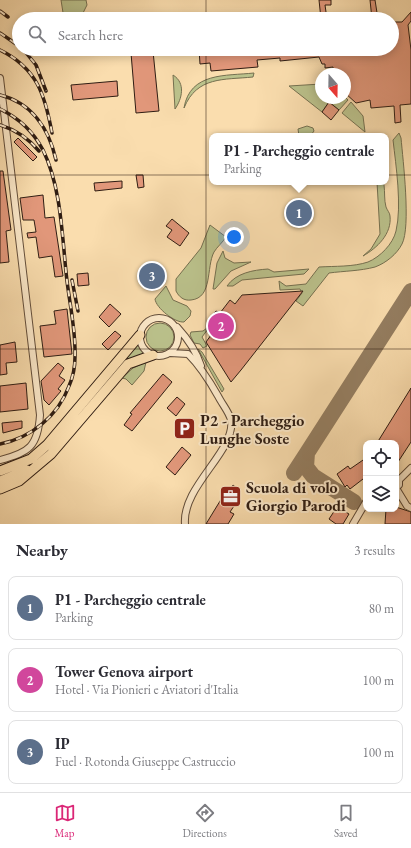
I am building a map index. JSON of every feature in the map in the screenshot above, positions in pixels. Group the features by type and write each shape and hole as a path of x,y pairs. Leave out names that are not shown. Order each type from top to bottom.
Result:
{"highway":[{"path":"2,470 31,459 47,446 140,335"},
{"path":"0,488 19,481 51,454 128,364 153,355"},
{"path":"0,481 28,470 51,454"}],"street":[{"path":"0,78 40,415 37,437 33,445 18,455 0,460"},
{"path":"173,324 178,336 176,346 170,353 163,356 153,355 143,347 140,335 146,323 154,319 163,318 173,324 187,338 198,356 201,368"},
{"path":"170,353 188,354 201,368 227,411 231,426 229,437 190,499 184,517 185,524"},
{"path":"399,478 411,468"},
{"path":"399,492 407,506 411,508"},
{"path":"353,524 363,507"}],"green space":[{"path":"61,0 86,0 87,5 84,12 63,12"},
{"path":"254,73 253,77 222,80 204,85 196,90 184,108 188,96 201,82 221,76"},
{"path":"173,75 180,82 182,91 175,109"},
{"path":"315,84 315,104 328,104 322,112 289,86"},
{"path":"351,102 363,116 365,132 342,113 351,104"},
{"path":"332,104 344,104 339,110"},
{"path":"307,126 313,128 314,131 312,133 299,133 298,129"},
{"path":"399,133 401,138 406,193 406,223 405,235 402,244 391,258 375,267 329,273 303,306 296,301 302,293 300,289 280,290 279,281 286,286 306,284 319,267 350,266 368,262 373,260 381,253 392,241 398,221 398,186 393,140"},
{"path":"377,185 384,185 385,204 390,215 389,229 378,245 363,256 371,249 380,234"},
{"path":"210,225 226,237 214,252 208,281 203,294 198,298 191,300 184,299 180,297 176,291 176,279 201,248"},
{"path":"223,251 225,258 234,263 251,262 231,271 215,289 213,289 217,263"},
{"path":"268,269 274,272 309,269 304,274 242,280 233,286 227,286 240,275 251,271"},
{"path":"166,286 173,300 187,306 191,311 190,316 184,322 171,318 156,303 155,299"},
{"path":"160,323 170,327 174,337 170,347 160,351 150,347 146,337 150,327"},
{"path":"207,328 208,329 202,337 207,346 203,348 200,344 194,343 190,335 191,332 203,331"},
{"path":"138,343 145,354 125,363 115,371"},
{"path":"198,349 202,352 224,389 222,392"},
{"path":"146,362 144,371 132,385 126,379 122,378 133,368"}],"building":[{"path":"319,0 331,0 331,5 325,5 326,12 320,12"},
{"path":"370,0 375,0 377,12 371,12"},
{"path":"411,12 411,21 408,25 411,50 411,104 400,105 401,122 395,123 394,106 371,108 370,100 356,103 351,98 351,68 325,68 325,64 322,64 319,57 280,61 280,58 257,60 258,67 211,71 210,63 200,64 199,56 399,56 399,22 402,22"},
{"path":"131,56 154,56 159,111 136,113"},
{"path":"117,81 118,96 73,100 71,85"},
{"path":"328,104 332,104 339,110 331,120 322,112"},
{"path":"18,138 37,157 33,161 14,142"},
{"path":"0,171 3,171 11,230 6,231 9,262 0,263"},
{"path":"136,175 143,175 144,187 138,188"},
{"path":"122,181 122,188 95,191 94,183"},
{"path":"43,195 45,218 54,217 63,276 55,277 52,256 39,258 36,237 28,238 27,233 36,232 34,220 23,220 20,198"},
{"path":"172,219 189,233 180,246 167,237 172,230 166,226"},
{"path":"146,267 158,277 154,282 142,272"},
{"path":"88,273 89,285 78,286 77,274"},
{"path":"303,291 231,382 206,342 214,331 209,327 215,320 211,317 216,311 220,313 230,300 235,304 242,295"},
{"path":"110,304 121,314 109,327 99,317"},
{"path":"67,309 72,354 44,357 40,326 56,324 54,311"},
{"path":"115,331 121,336 108,350 102,344"},
{"path":"15,342 17,362 6,363 7,374 0,375 0,345"},
{"path":"58,363 64,368 59,376 65,380 58,389 61,391 49,405 44,400 41,381"},
{"path":"163,374 172,382 132,431 124,425 132,414 130,413"},
{"path":"26,383 28,409 0,412 0,386"},
{"path":"411,388 411,442 399,460 399,440 379,440"},
{"path":"177,397 185,404 176,416 167,408"},
{"path":"22,421 22,428 3,433 2,423"},
{"path":"182,447 191,455 175,475 166,467"},
{"path":"363,460 363,479 350,489 347,485 345,487 337,474 348,466 350,469"},
{"path":"233,485 239,490 236,494 240,497 230,512 234,514 228,524 206,524 228,488 230,489"},
{"path":"337,507 349,514 343,524 336,524 329,519"},
{"path":"399,508 411,512 411,524 385,524 386,512 399,512"}],"taxiway":[{"path":"307,453 411,291"},
{"path":"294,473 307,453 306,467 313,476 354,502"}],"railway":[{"path":"0,11 8,17"},
{"path":"0,33 12,41"},
{"path":"0,50 13,57 31,74 42,95 52,133"},
{"path":"29,56 36,65 46,91"},
{"path":"0,95 21,104 37,119 49,138 56,160"},
{"path":"0,109 19,121 30,131 43,150 49,165 58,198 75,348 75,364 72,379 64,397 51,416 33,431 22,437 0,444"},
{"path":"0,125 21,135 31,142 39,151"},
{"path":"72,280 78,311"}],"place":[{"name":"P1 - Parcheggio centrale","path":"299,213"},
{"name":"IP","path":"152,276"},
{"name":"Tower Genova airport","path":"221,326"},
{"name":"P2 - Parcheggio Lunghe Soste","path":"184,429"},
{"name":"Scuola di volo Giorgio Parodi","path":"231,496"}]}
